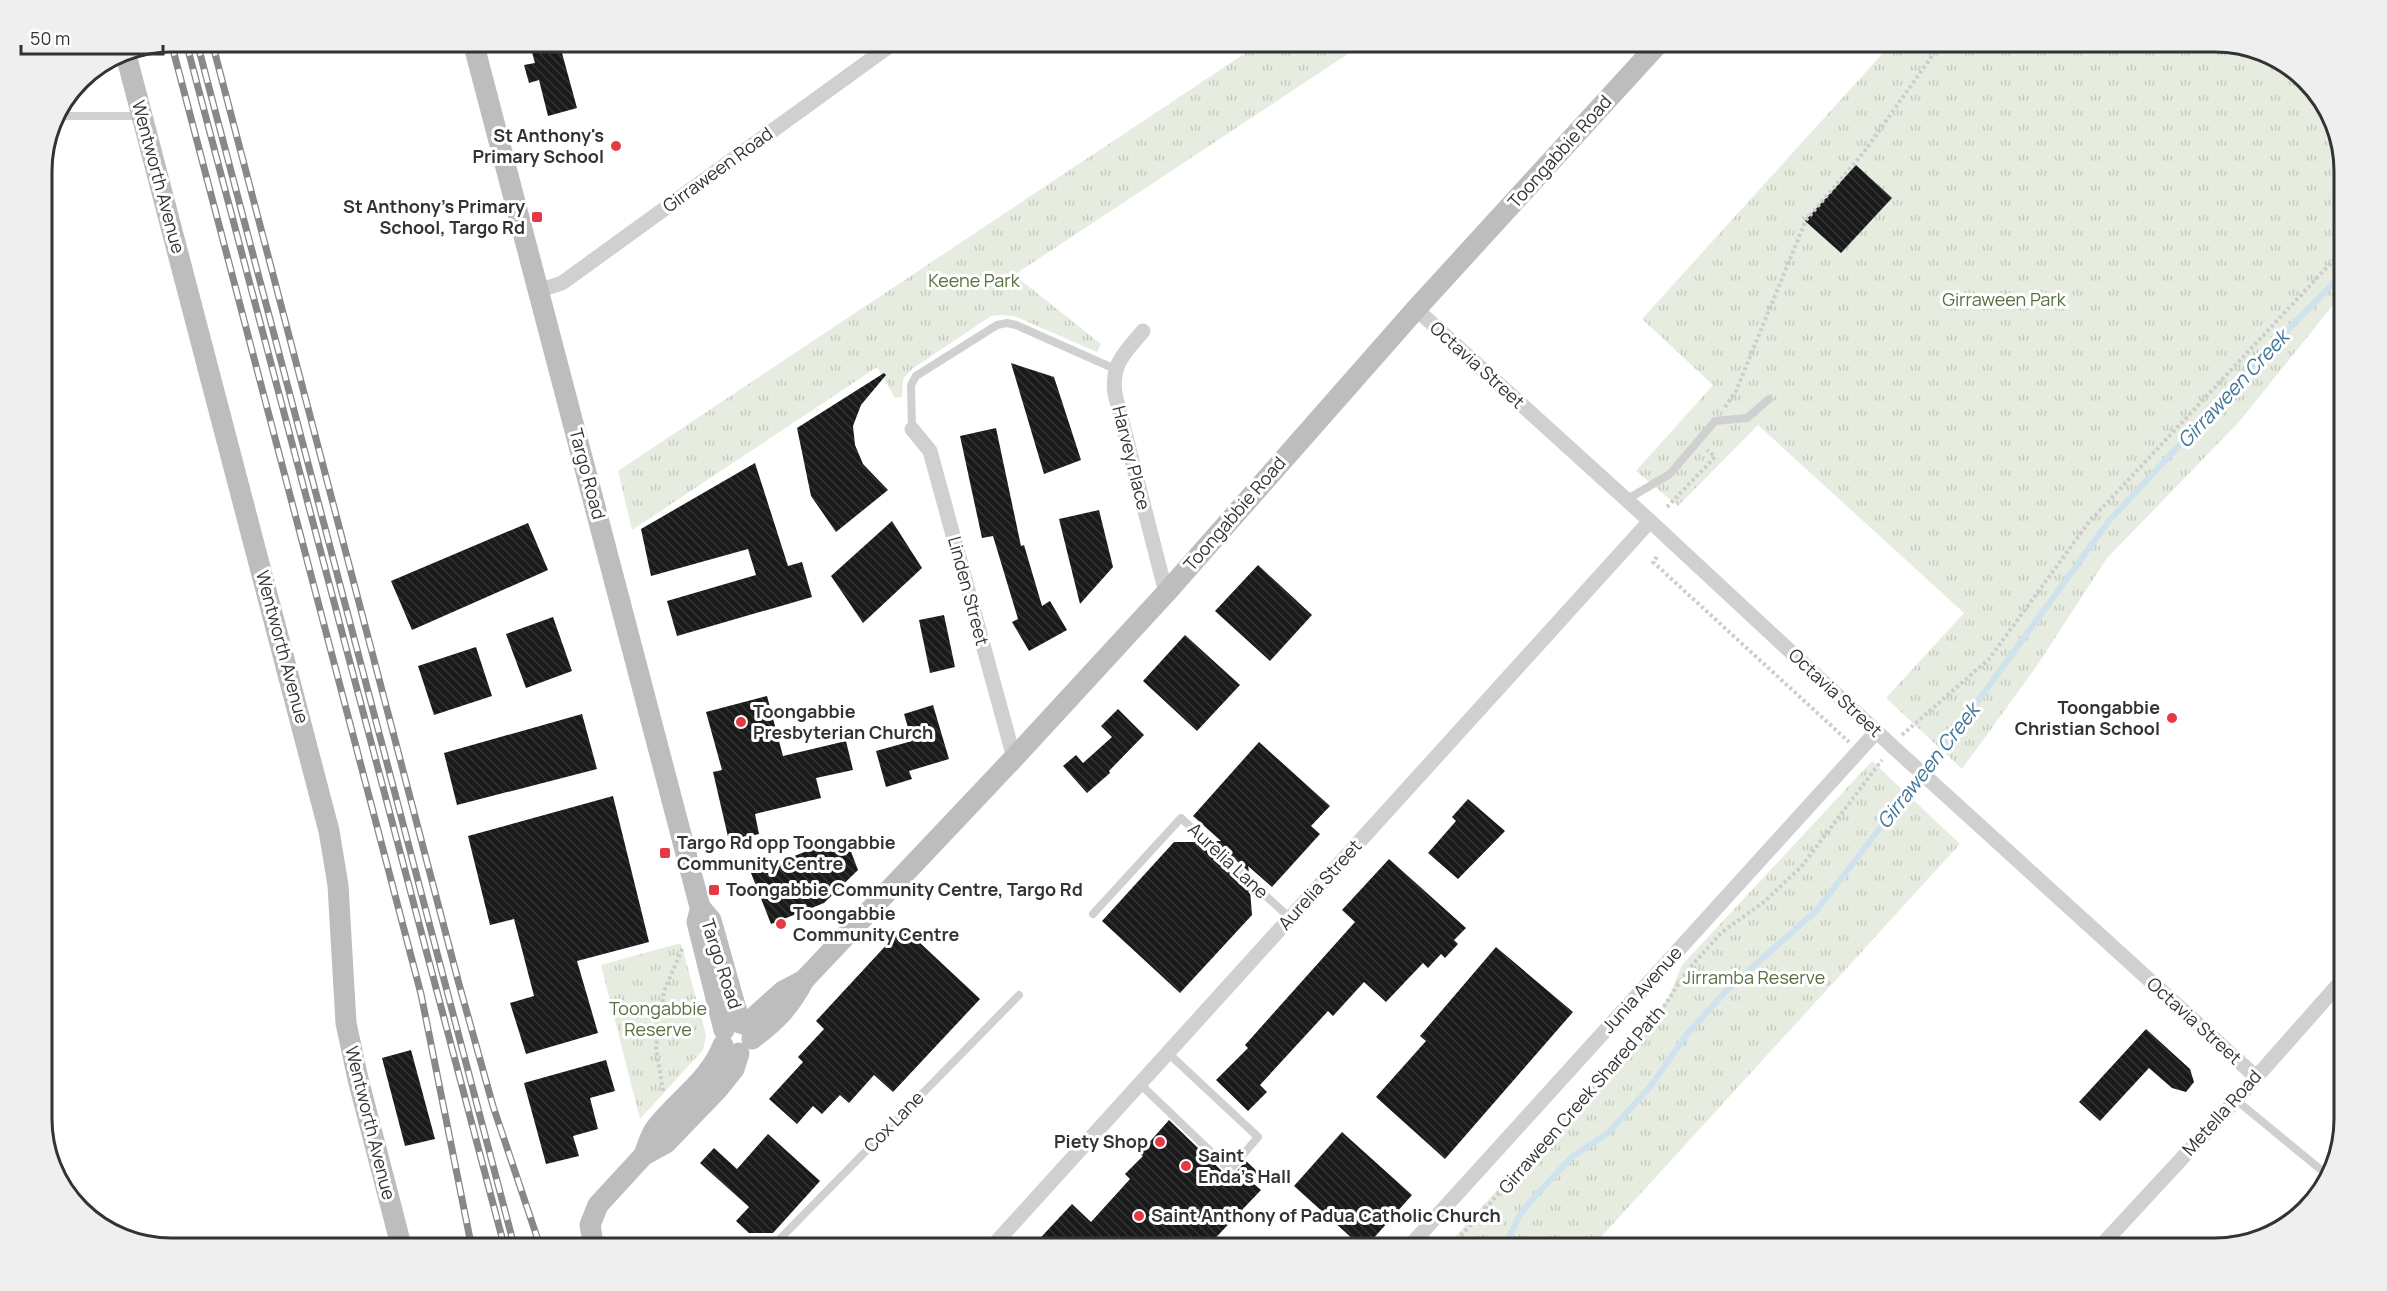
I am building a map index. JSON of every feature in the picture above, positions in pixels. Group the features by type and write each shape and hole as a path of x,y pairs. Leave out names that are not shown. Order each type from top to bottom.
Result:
{"main road":[{"name":"Toongabbie Road","path":"592,1238 590,1225 598,1205 644,1155 654,1130 696,1088 737,1036 770,1026 792,1003 804,980 1014,758 1166,592 1416,309 1651,52"},
{"name":"Targo Road","path":"476,53 700,907 711,920 737,1036"},
{"name":"Wentworth Avenue","path":"128,61 329,831 338,885 346,1023 399,1238"}],"street":[{"name":"Girraween Road","path":"538,291 562,284 880,53"},
{"name":"Octavia Street","path":"1416,309 1650,521 1930,782 2254,1076"},
{"path":"1115,369 1143,331"},
{"name":"Harvey Place","path":"1115,369 1113,378 1115,394 1166,592"},
{"name":"Linden Street","path":"912,429 930,451 1014,758"},
{"name":"Aurelia Street","path":"1000,1238 1650,521"},
{"name":"Junia Avenue","path":"1417,1238 1877,731"},
{"name":"Metella Road","path":"2108,1238 2236,1100 2254,1076 2334,989"}],"lane":[{"path":"66,116 142,116"},
{"path":"912,429 911,385 916,376 997,325 1007,323 1016,325 1115,369"},
{"path":"1626,500 1670,474 1714,421 1747,418 1769,399"},
{"name":"Aurelia Lane","path":"1093,914 1181,818 1290,918"},
{"name":"Cox Lane","path":"781,1238 1019,995"},
{"path":"1140,1084 1230,1170 1258,1137 1168,1053"},
{"path":"2236,1100 2322,1171"}],"path":[{"path":"1714,421 1736,391 1806,220 1864,152 1935,52"},
{"path":"1905,730 1989,659 2089,522 2334,260"},
{"path":"1667,507 1715,457 1698,441"},
{"path":"1657,557 1653,562 1853,745"},
{"name":"Girraween Creek Shared Path","path":"1459,1238 1659,1014 1687,971 1721,933 1765,901 1801,867 1880,762"},
{"path":"664,1097 656,1048 664,990 684,946"}],"green space":[{"name":"Keene Park","path":"1246,52 1350,52 1014,275 1101,344 1097,352 1014,316 991,316 912,369 903,379 902,397 895,398 877,367 632,530 618,471"},
{"name":"Girraween Park","path":"1884,52 2216,52 2247,57 2282,72 2305,93 2315,105 2322,119 2332,148 2334,163 2334,304 2239,422 2107,558 2036,667 1962,769 1886,698 1964,613 1758,425 1678,506 1636,471 1713,385 1642,319"},
{"name":"Jirramba Reserve","path":"1872,761 1960,844 1600,1238 1454,1238 1668,999 1682,965"},
{"name":"Toongabbie Reserve","path":"681,943 706,1035 703,1050 640,1119 601,965"}],"building":[{"path":"532,53 562,53 577,108 548,116 539,80 529,83 524,65 535,63"},
{"path":"1856,165 1892,198 1841,253 1805,221"},
{"path":"1011,363 1054,377 1081,460 1044,474"},
{"path":"884,373 886,375 861,405 853,426 855,445 863,464 888,490 836,532 811,496 797,428"},
{"path":"996,428 1021,546 1024,545 1042,606 1050,601 1067,630 1029,651 1012,622 1018,619 993,536 982,538 960,436"},
{"path":"755,463 788,566 802,562 812,597 677,636 667,601 756,575 748,549 651,576 641,529"},
{"path":"1099,510 1113,567 1080,604 1059,519"},
{"path":"892,521 922,568 863,623 831,576"},
{"path":"528,523 548,570 412,630 391,581"},
{"path":"1258,565 1312,615 1270,661 1215,611"},
{"path":"944,615 955,667 930,673 919,620"},
{"path":"553,617 572,671 526,688 506,634"},
{"path":"1185,635 1240,685 1197,731 1143,681"},
{"path":"476,647 492,696 434,715 418,666"},
{"path":"767,696 783,756 846,741 853,770 816,778 821,798 755,814 759,834 729,841 713,772 722,770 706,712"},
{"path":"933,705 949,759 909,771 912,779 886,787 876,751 912,741 904,714"},
{"path":"1118,709 1144,735 1109,771 1110,773 1087,793 1063,766 1076,755 1083,763 1112,737 1101,726"},
{"path":"582,714 597,769 457,805 444,753"},
{"path":"1259,742 1330,806 1311,826 1320,834 1272,887 1248,866 1249,872 1215,841 1221,841 1193,816"},
{"path":"613,796 649,942 577,961 598,1033 526,1054 510,1003 534,996 514,919 490,925 468,836"},
{"path":"1468,799 1505,831 1458,879 1428,853 1456,821 1452,817"},
{"path":"845,836 858,870 824,903 771,924 751,873"},
{"path":"1174,842 1198,842 1250,890 1252,915 1180,993 1102,921"},
{"path":"1389,859 1466,928 1454,940 1458,944 1445,958 1441,954 1428,968 1423,963 1386,1002 1364,982 1333,1016 1328,1011 1260,1085 1267,1092 1248,1111 1216,1080 1248,1048 1245,1045 1355,922 1342,910"},
{"path":"903,927 980,999 893,1092 874,1075 849,1103 840,1095 822,1114 813,1106 797,1124 769,1099 803,1062 798,1057 824,1029 816,1021"},
{"path":"1496,947 1573,1012 1445,1159 1376,1097 1426,1041 1420,1036"},
{"path":"2146,1029 2190,1069 2194,1082 2186,1092 2172,1088 2149,1068 2100,1121 2079,1102"},
{"path":"411,1050 435,1139 405,1146 382,1058"},
{"path":"606,1060 615,1091 590,1098 598,1129 573,1136 579,1156 546,1164 524,1083"},
{"path":"1169,1120 1226,1175 1234,1174 1246,1161 1262,1176 1254,1184 1261,1190 1215,1238 1040,1238 1072,1204 1091,1222 1130,1179 1125,1174 1143,1156 1139,1154"},
{"path":"1342,1132 1412,1195 1374,1238 1352,1238 1294,1186"},
{"path":"768,1134 820,1181 773,1233 749,1233 736,1221 749,1207 700,1163 714,1148 737,1169"}],"waterway":[{"name":"Girraween Creek","path":"1508,1238 1521,1213 1538,1193 1572,1157 1608,1133 1650,1087 1687,1034 1728,989 1817,910 1983,694 2108,522 2334,282"}],"railway":[{"path":"174,53 421,994 470,1238"},
{"path":"189,53 502,1238"},
{"path":"200,53 512,1238"},
{"path":"215,53 459,984 493,1106 537,1238"}],"place":[{"name":"St Anthony's Primary School","path":"616,146"},
{"name":"St Anthony's Primary School, Targo Rd","path":"537,217"},
{"name":"Toongabbie Christian School","path":"2172,718"},
{"name":"Toongabbie Presbyterian Church","path":"741,722"},
{"name":"Targo Rd opp Toongabbie Community Centre","path":"665,853"},
{"name":"Toongabbie Community Centre, Targo Rd","path":"714,890"},
{"name":"Toongabbie Community Centre","path":"781,924"},
{"name":"Piety Shop","path":"1160,1142"},
{"name":"Saint Enda's Hall","path":"1186,1166"},
{"name":"Saint Anthony of Padua Catholic Church","path":"1139,1216"}]}
